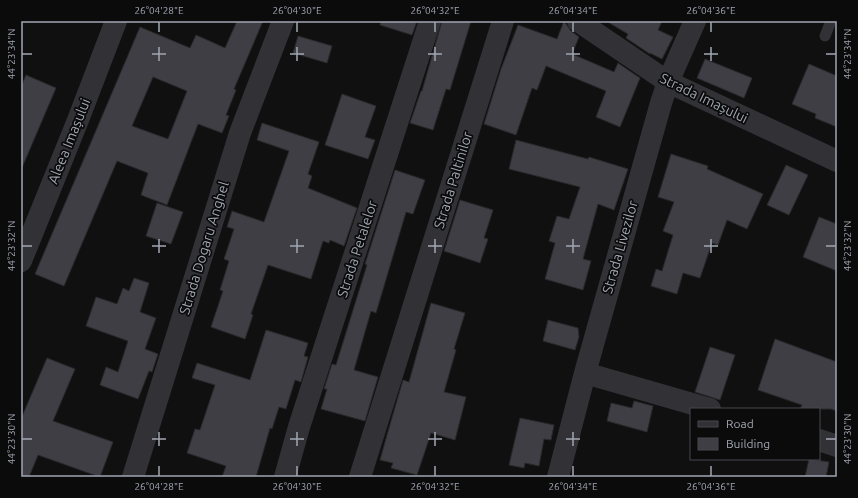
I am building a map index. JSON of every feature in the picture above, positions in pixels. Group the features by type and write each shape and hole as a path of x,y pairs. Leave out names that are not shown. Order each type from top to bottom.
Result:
{"street":[{"name":"Aleea Imașului","path":"21,261 116,21"},
{"name":"Strada Dogaru Anghel","path":"133,477 240,133 283,21"},
{"name":"Strada Petalelor","path":"285,477 299,427 430,21"},
{"name":"Strada Paltinilor","path":"360,477 503,21"},
{"name":"Strada Imașului","path":"578,21 668,82 837,161"},
{"name":"Strada Livezilor","path":"558,477 584,372 668,82 695,21"},
{"path":"584,372 707,408"},
{"path":"820,440 837,446"}],"lane":[{"path":"824,36 831,21"}],"building":[{"path":"237,21 263,21 234,89 236,90 226,115 229,116 222,133 198,124 167,205 141,195 148,173 117,161 64,286 35,274 140,27 190,48 196,35 225,48","holes":["153,77 187,91 168,139 132,126"]},
{"path":"381,21 417,21 412,35 380,25"},
{"path":"442,21 471,21 450,90 446,89 433,130 410,123 422,91"},
{"path":"564,21 571,31 579,37 572,54 614,72 618,63 640,78 620,127 596,117 606,91 546,66 537,90 532,88 516,135 484,124 501,69 518,25 557,39"},
{"path":"606,21 662,21 658,30 673,37 662,59 650,54 626,38 628,34"},
{"path":"298,36 332,46 327,63 293,53"},
{"path":"705,59 752,78 744,98 697,78"},
{"path":"809,64 837,76 837,127 815,118 816,114 792,104"},
{"path":"26,75 56,88 21,170 21,87"},
{"path":"342,94 376,106 365,137 375,140 368,159 325,145"},
{"path":"262,123 319,142 308,174 312,176 308,188 357,208 344,246 330,240 329,243 323,241 311,279 268,265 251,314 253,315 245,339 211,327 223,291 220,290 229,261 224,259 234,229 227,227 232,211 264,222 289,151 257,140"},
{"path":"516,140 588,159 589,157 628,169 614,210 598,204 583,259 591,261 583,290 545,279 555,243 549,241 557,216 569,219 580,187 509,169"},
{"path":"671,154 708,166 707,169 763,194 747,229 727,220 718,245 712,243 700,278 683,273 677,294 651,286 656,269 662,271 673,235 663,231 674,202 658,197"},
{"path":"786,165 808,175 789,215 767,205"},
{"path":"395,170 425,180 413,214 406,212 376,313 371,311 354,370 378,377 365,421 321,409 327,389 324,389 332,364 336,365 367,265 365,264"},
{"path":"460,200 493,210 484,238 488,239 480,263 444,251"},
{"path":"157,203 183,212 171,244 146,236"},
{"path":"819,217 837,224 837,271 803,257"},
{"path":"134,278 149,283 140,312 156,318 145,349 158,354 152,372 149,371 138,399 100,385 106,367 118,372 128,341 86,326 96,297 117,304 123,288 129,291"},
{"path":"431,303 465,313 454,349 456,350 444,392 466,397 455,440 431,433 417,475 391,468 393,463 380,460 403,380 409,382"},
{"path":"548,320 578,328 579,337 575,350 543,341"},
{"path":"266,330 308,343 304,356 308,357 301,382 295,380 286,409 279,407 272,429 270,428 256,477 222,477 226,466 187,453 195,429 200,430 215,385 192,378 197,363 250,380"},
{"path":"775,339 837,362 837,411 820,408 800,408 802,405 758,390"},
{"path":"710,347 735,355 720,400 695,392"},
{"path":"47,358 75,369 53,421 113,442 100,477 38,455 29,477 21,477 21,419"},
{"path":"634,401 653,406 647,432 607,421 611,403 632,408"},
{"path":"520,418 554,425 551,440 544,439 539,466 525,463 524,468 509,465"},
{"path":"809,460 829,462 826,477 805,477"}]}
